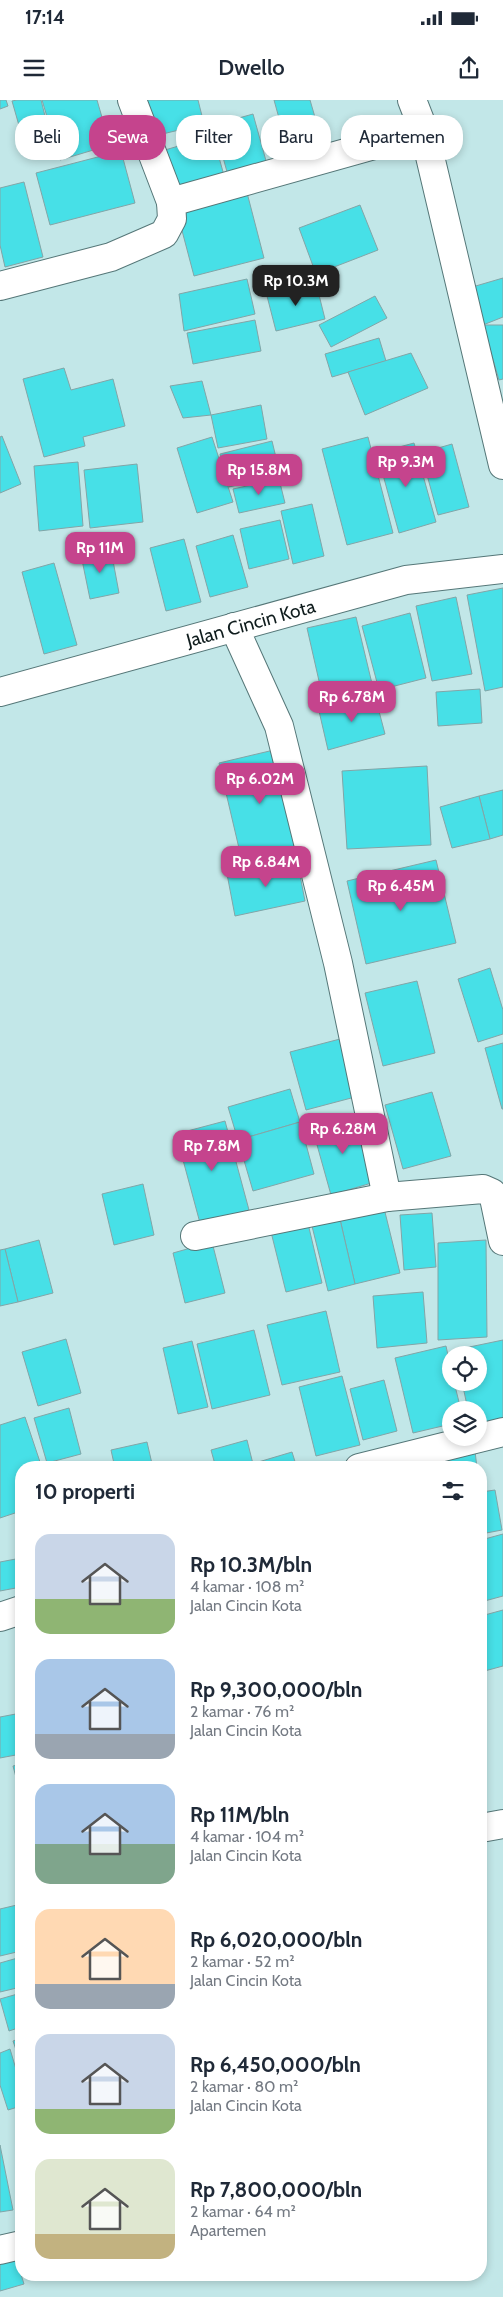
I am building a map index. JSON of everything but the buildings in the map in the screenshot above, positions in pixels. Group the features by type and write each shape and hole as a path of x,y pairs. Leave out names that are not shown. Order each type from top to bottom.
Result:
{"street":[{"path":"0,286 111,258 164,234 172,219 172,202 132,100"},
{"path":"412,100 418,115"},
{"path":"172,202 341,154"},
{"path":"431,160 503,465"},
{"name":"Jalan Cincin Kota","path":"0,692 406,580 503,568"},
{"path":"234,626 279,726 338,963 387,1197"},
{"path":"195,1236 387,1197 483,1189 488,1190 494,1198 503,1242"},
{"path":"387,1461 503,1432"},
{"path":"0,1617 15,1612"},
{"path":"487,1827 503,1824"},
{"path":"0,2250 15,2246"}]}
